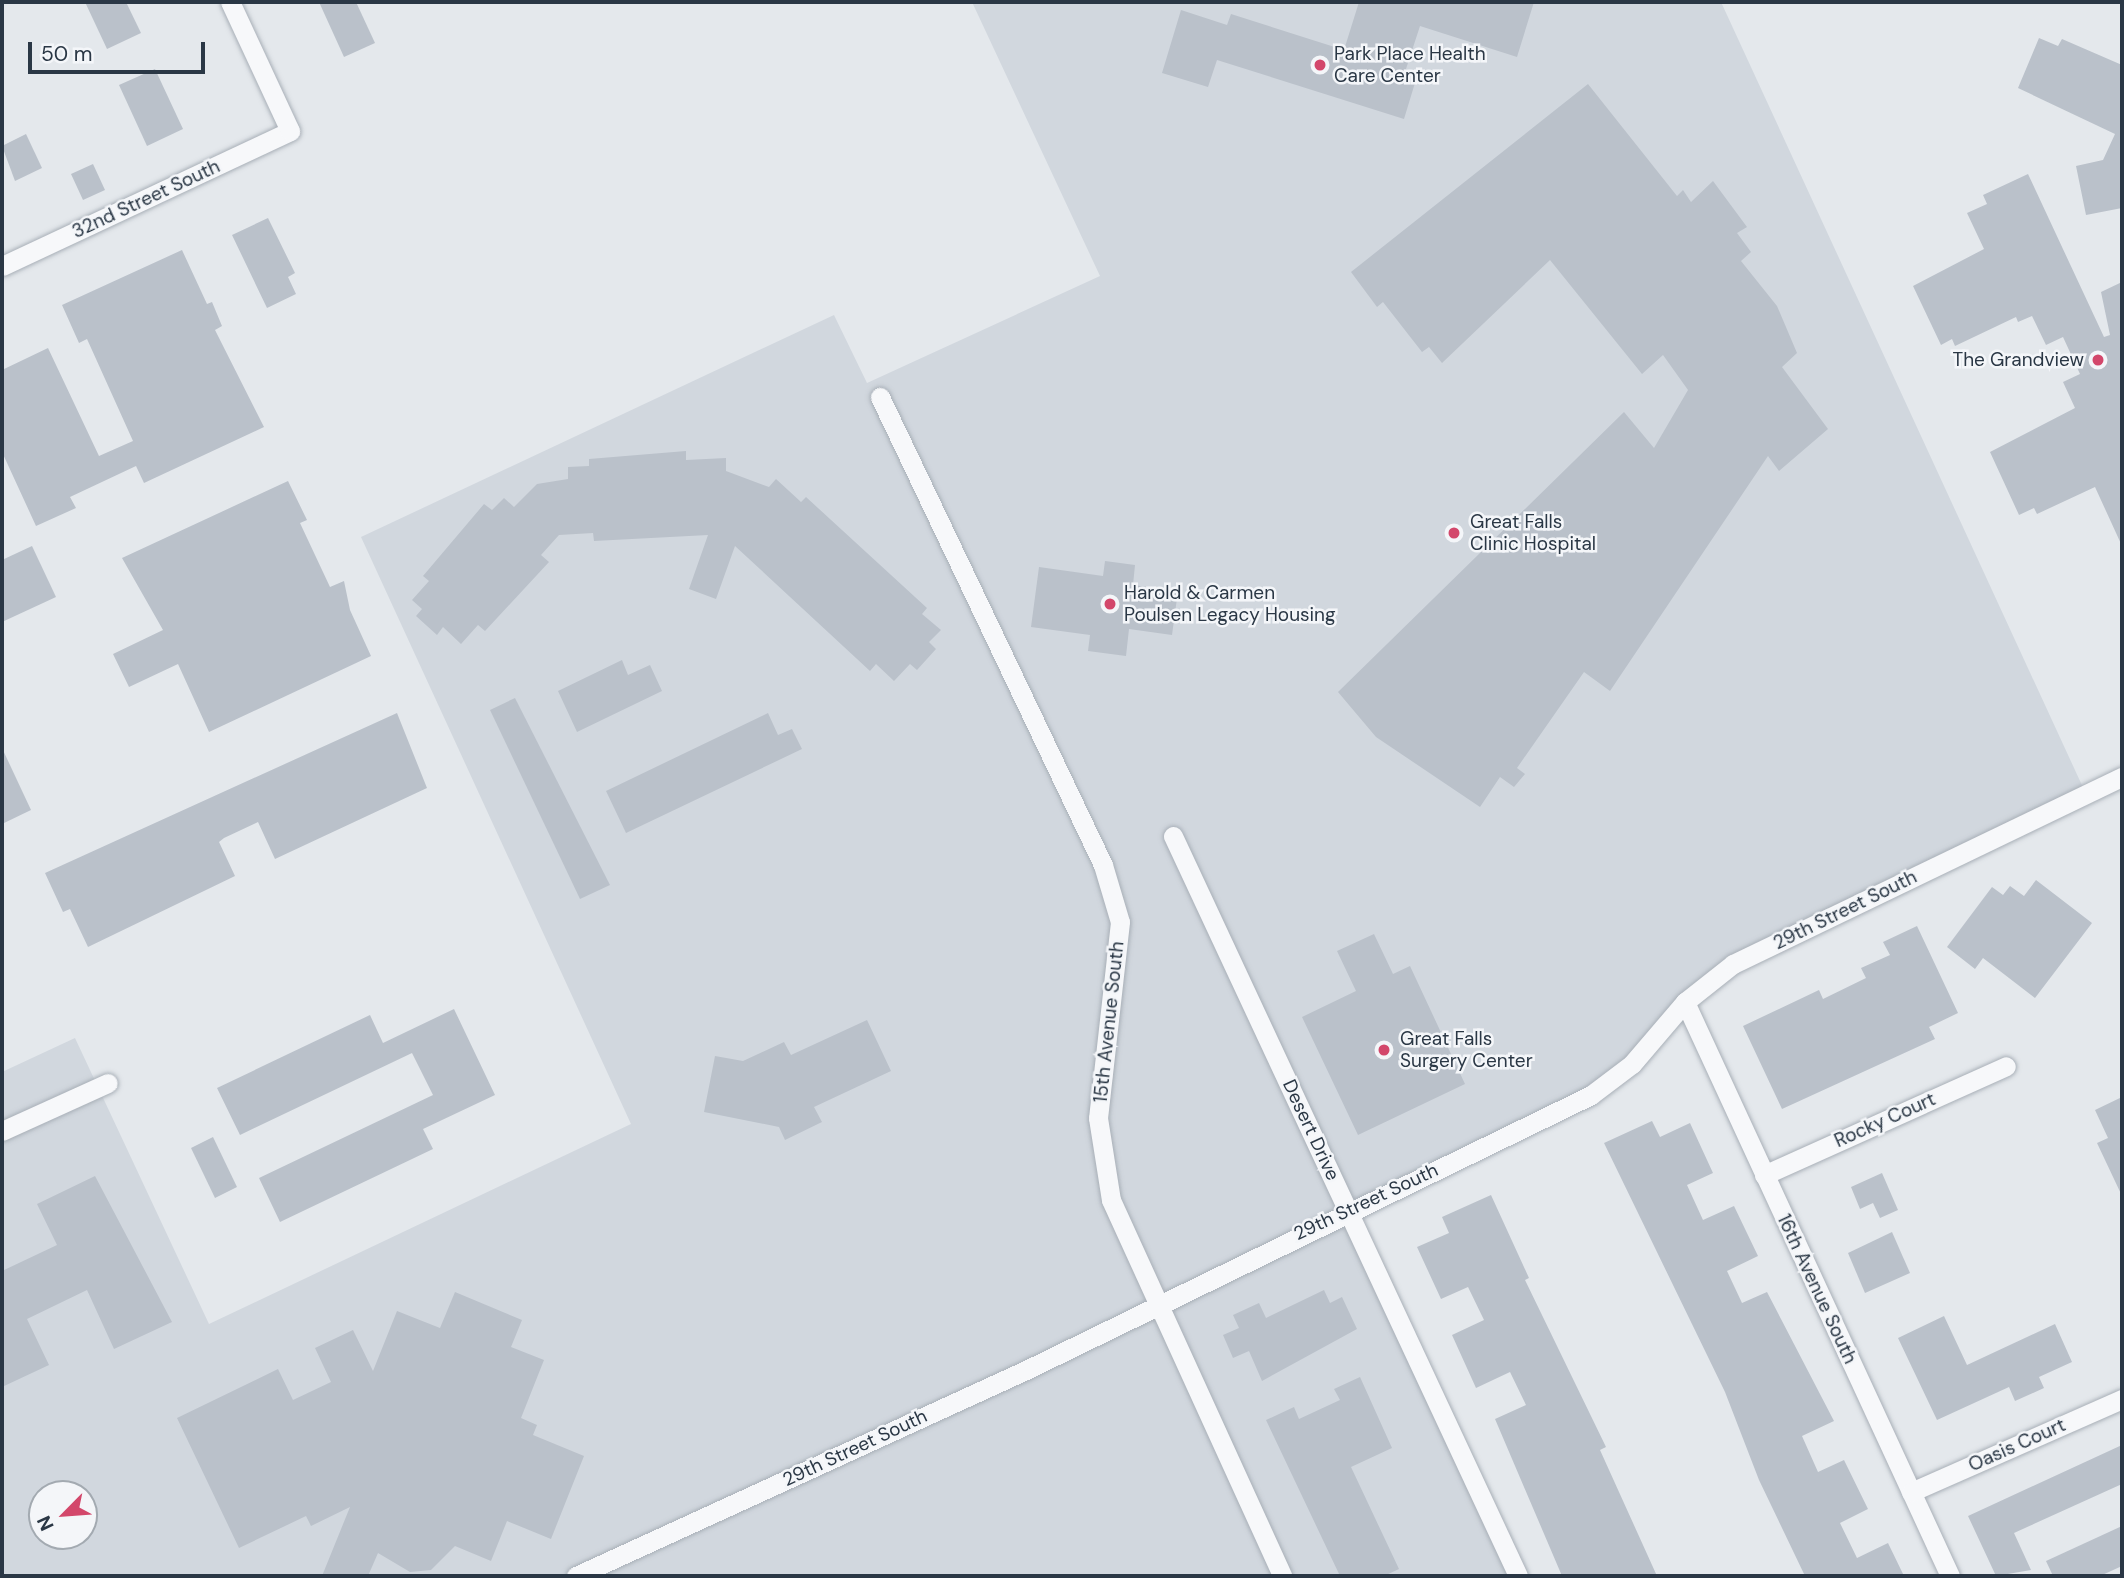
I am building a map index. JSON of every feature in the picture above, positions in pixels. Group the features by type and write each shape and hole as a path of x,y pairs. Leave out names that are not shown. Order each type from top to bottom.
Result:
{"street":[{"name":"32nd Street South","path":"2,266 290,131 230,2"},
{"name":"15th Avenue South","path":"880,397 1092,841 1120,922 1098,1118 1111,1200 1282,1576"},
{"name":"29th Street South","path":"576,1576 1026,1370 1157,1302 1591,1095 1632,1064 1685,1002 1733,964 2122,777"},
{"name":"Desert Drive","path":"1173,836 1518,1576"},
{"name":"16th Avenue South","path":"1685,1002 1950,1576"},
{"name":"Rocky Court","path":"1764,1175 2006,1066"},
{"path":"2,1131 108,1083"},
{"name":"Oasis Court","path":"1912,1492 2122,1399"}],"shaded area":[{"path":"972,2 1721,2 2086,794 1733,964 1632,1064 1349,1210 1518,1576 2,1576 2,1072 75,1038 209,1324 631,1124 361,537 834,315 867,383 1100,276"}],"building":[{"path":"85,2 126,2 141,33 107,49"},
{"path":"319,2 356,2 375,43 344,57"},
{"name":"Park Place Health Care Center","path":"1359,2 1534,2 1517,57 1420,26 1406,69 1418,73 1404,119 1217,60 1208,87 1162,73 1181,10 1227,25 1231,14 1344,50"},
{"path":"2039,38 2058,46 2062,39 2122,65 2122,208 2086,215 2076,166 2103,160 2115,134 2018,88"},
{"path":"155,69 183,129 147,146 119,85"},
{"path":"1588,84 1677,196 1683,190 1691,202 1713,181 1747,227 1737,233 1751,252 1741,261 1777,306 1797,353 1782,367 1828,429 1779,471 1768,456 1610,691 1584,672 1517,768 1525,774 1514,787 1500,777 1480,807 1376,737 1338,692 1624,412 1654,448 1688,390 1663,355 1642,374 1550,260 1442,363 1429,347 1422,352 1383,302 1377,307 1351,272"},
{"path":"26,134 42,168 15,181 2,146"},
{"path":"93,164 105,190 83,200 71,174"},
{"name":"The Grandview","path":"2028,174 2104,337 2110,335 2101,292 2122,282 2122,546 2095,487 2037,514 2034,508 2019,515 1990,452 2075,408 2063,382 2080,374 2063,337 2046,345 2032,316 2018,322 2016,317 1955,346 1952,339 1941,345 1913,286 1984,249 1967,213 1987,204 1983,195"},
{"path":"268,218 295,273 288,277 296,294 267,308 232,235"},
{"path":"182,250 207,304 212,302 222,326 215,330 264,427 144,483 136,466 70,497 76,508 36,526 2,452 2,370 48,348 99,456 133,441 87,339 79,343 62,305"},
{"path":"686,451 686,460 726,458 726,471 769,487 776,479 801,502 806,497 927,608 922,614 941,630 929,642 936,649 917,670 910,664 894,681 876,664 870,671 735,546 716,599 689,589 708,535 594,541 593,533 559,535 541,555 549,562 485,631 478,625 461,644 443,627 437,635 416,616 422,609 412,600 429,581 423,576 484,504 492,510 504,498 514,507 537,484 568,479 568,467 589,466 589,459"},
{"path":"288,481 307,520 300,523 330,587 344,581 350,610 371,656 209,732 178,664 129,687 113,654 163,630 122,558"},
{"path":"32,546 56,597 2,622 2,560"},
{"path":"1105,561 1135,565 1133,585 1178,591 1172,635 1129,629 1126,656 1088,651 1090,635 1031,627 1039,567 1103,576"},
{"path":"622,660 628,675 650,665 662,691 577,732 558,691"},
{"path":"515,698 610,885 580,899 490,710"},
{"path":"397,713 427,788 275,859 258,822 219,842 235,876 88,947 70,909 63,912 45,873"},
{"path":"768,713 778,735 792,729 802,749 626,833 606,791"},
{"path":"2,748 31,810 2,824"},
{"path":"2036,880 2092,923 2035,998 1983,958 1975,969 1947,947 1992,887 2003,895 2010,886 2024,896"},
{"path":"1917,926 1958,1013 1929,1027 1935,1039 1782,1109 1743,1026 1819,990 1823,999 1866,978 1861,968 1890,955 1883,942"},
{"name":"Great Falls Surgery Center","path":"1374,934 1393,974 1410,966 1465,1084 1358,1135 1302,1017 1356,991 1337,951"},
{"path":"454,1009 495,1095 423,1129 433,1149 280,1222 259,1178 433,1095 412,1053 240,1135 217,1088 370,1015 383,1043"},
{"path":"867,1020 891,1071 814,1107 822,1122 785,1140 779,1127 704,1112 715,1056 743,1061 784,1042 791,1055"},
{"path":"2122,1097 2122,1196 2097,1143 2108,1138 2095,1110"},
{"path":"1652,1121 1660,1137 1690,1123 1713,1173 1687,1185 1703,1220 1734,1206 1758,1256 1727,1271 1742,1303 1767,1292 1834,1421 1802,1436 1818,1472 1844,1460 1868,1509 1840,1523 1857,1558 1888,1543 1904,1576 1805,1576 1759,1480 1725,1392 1604,1143"},
{"path":"213,1137 237,1187 215,1198 191,1148"},
{"path":"1882,1173 1898,1210 1880,1218 1873,1203 1860,1209 1851,1187"},
{"path":"95,1176 172,1322 114,1349 87,1290 27,1319 49,1365 2,1387 2,1271 57,1245 37,1204"},
{"path":"1491,1195 1529,1278 1525,1280 1606,1447 1600,1450 1657,1576 1562,1576 1495,1419 1526,1405 1510,1372 1476,1388 1452,1335 1484,1320 1468,1287 1441,1299 1417,1247 1449,1233 1442,1217"},
{"path":"1892,1232 1910,1273 1865,1293 1848,1253"},
{"path":"1324,1290 1330,1303 1342,1297 1357,1329 1262,1381 1249,1351 1233,1358 1223,1335 1239,1328 1233,1315 1259,1303 1266,1318"},
{"path":"455,1292 522,1320 511,1347 544,1360 521,1418 537,1425 533,1435 584,1456 551,1539 507,1521 491,1561 455,1546 431,1570 410,1572 378,1553 368,1576 322,1576 350,1507 311,1526 306,1516 239,1548 177,1418 278,1369 293,1400 331,1382 315,1348 353,1330 373,1371 397,1311 440,1328"},
{"path":"1944,1316 1967,1365 2055,1324 2072,1362 2039,1377 2044,1388 2015,1401 2009,1387 1937,1420 1898,1338"},
{"path":"1360,1377 1392,1448 1351,1467 1399,1569 1384,1576 1340,1576 1266,1420 1294,1407 1299,1419 1340,1400 1334,1389"},
{"path":"2122,1445 2122,1484 2014,1533 2031,1570 1996,1576 1968,1516"},
{"path":"2122,1526 2122,1566 2100,1576 2053,1576 2046,1561"}],"place":[{"name":"Park Place Health Care Center","path":"1320,65"},
{"name":"The Grandview","path":"2098,360"},
{"name":"Great Falls Clinic Hospital","path":"1454,533"},
{"name":"Harold & Carmen Poulsen Legacy Housing","path":"1110,604"},
{"name":"Great Falls Surgery Center","path":"1384,1050"}]}
